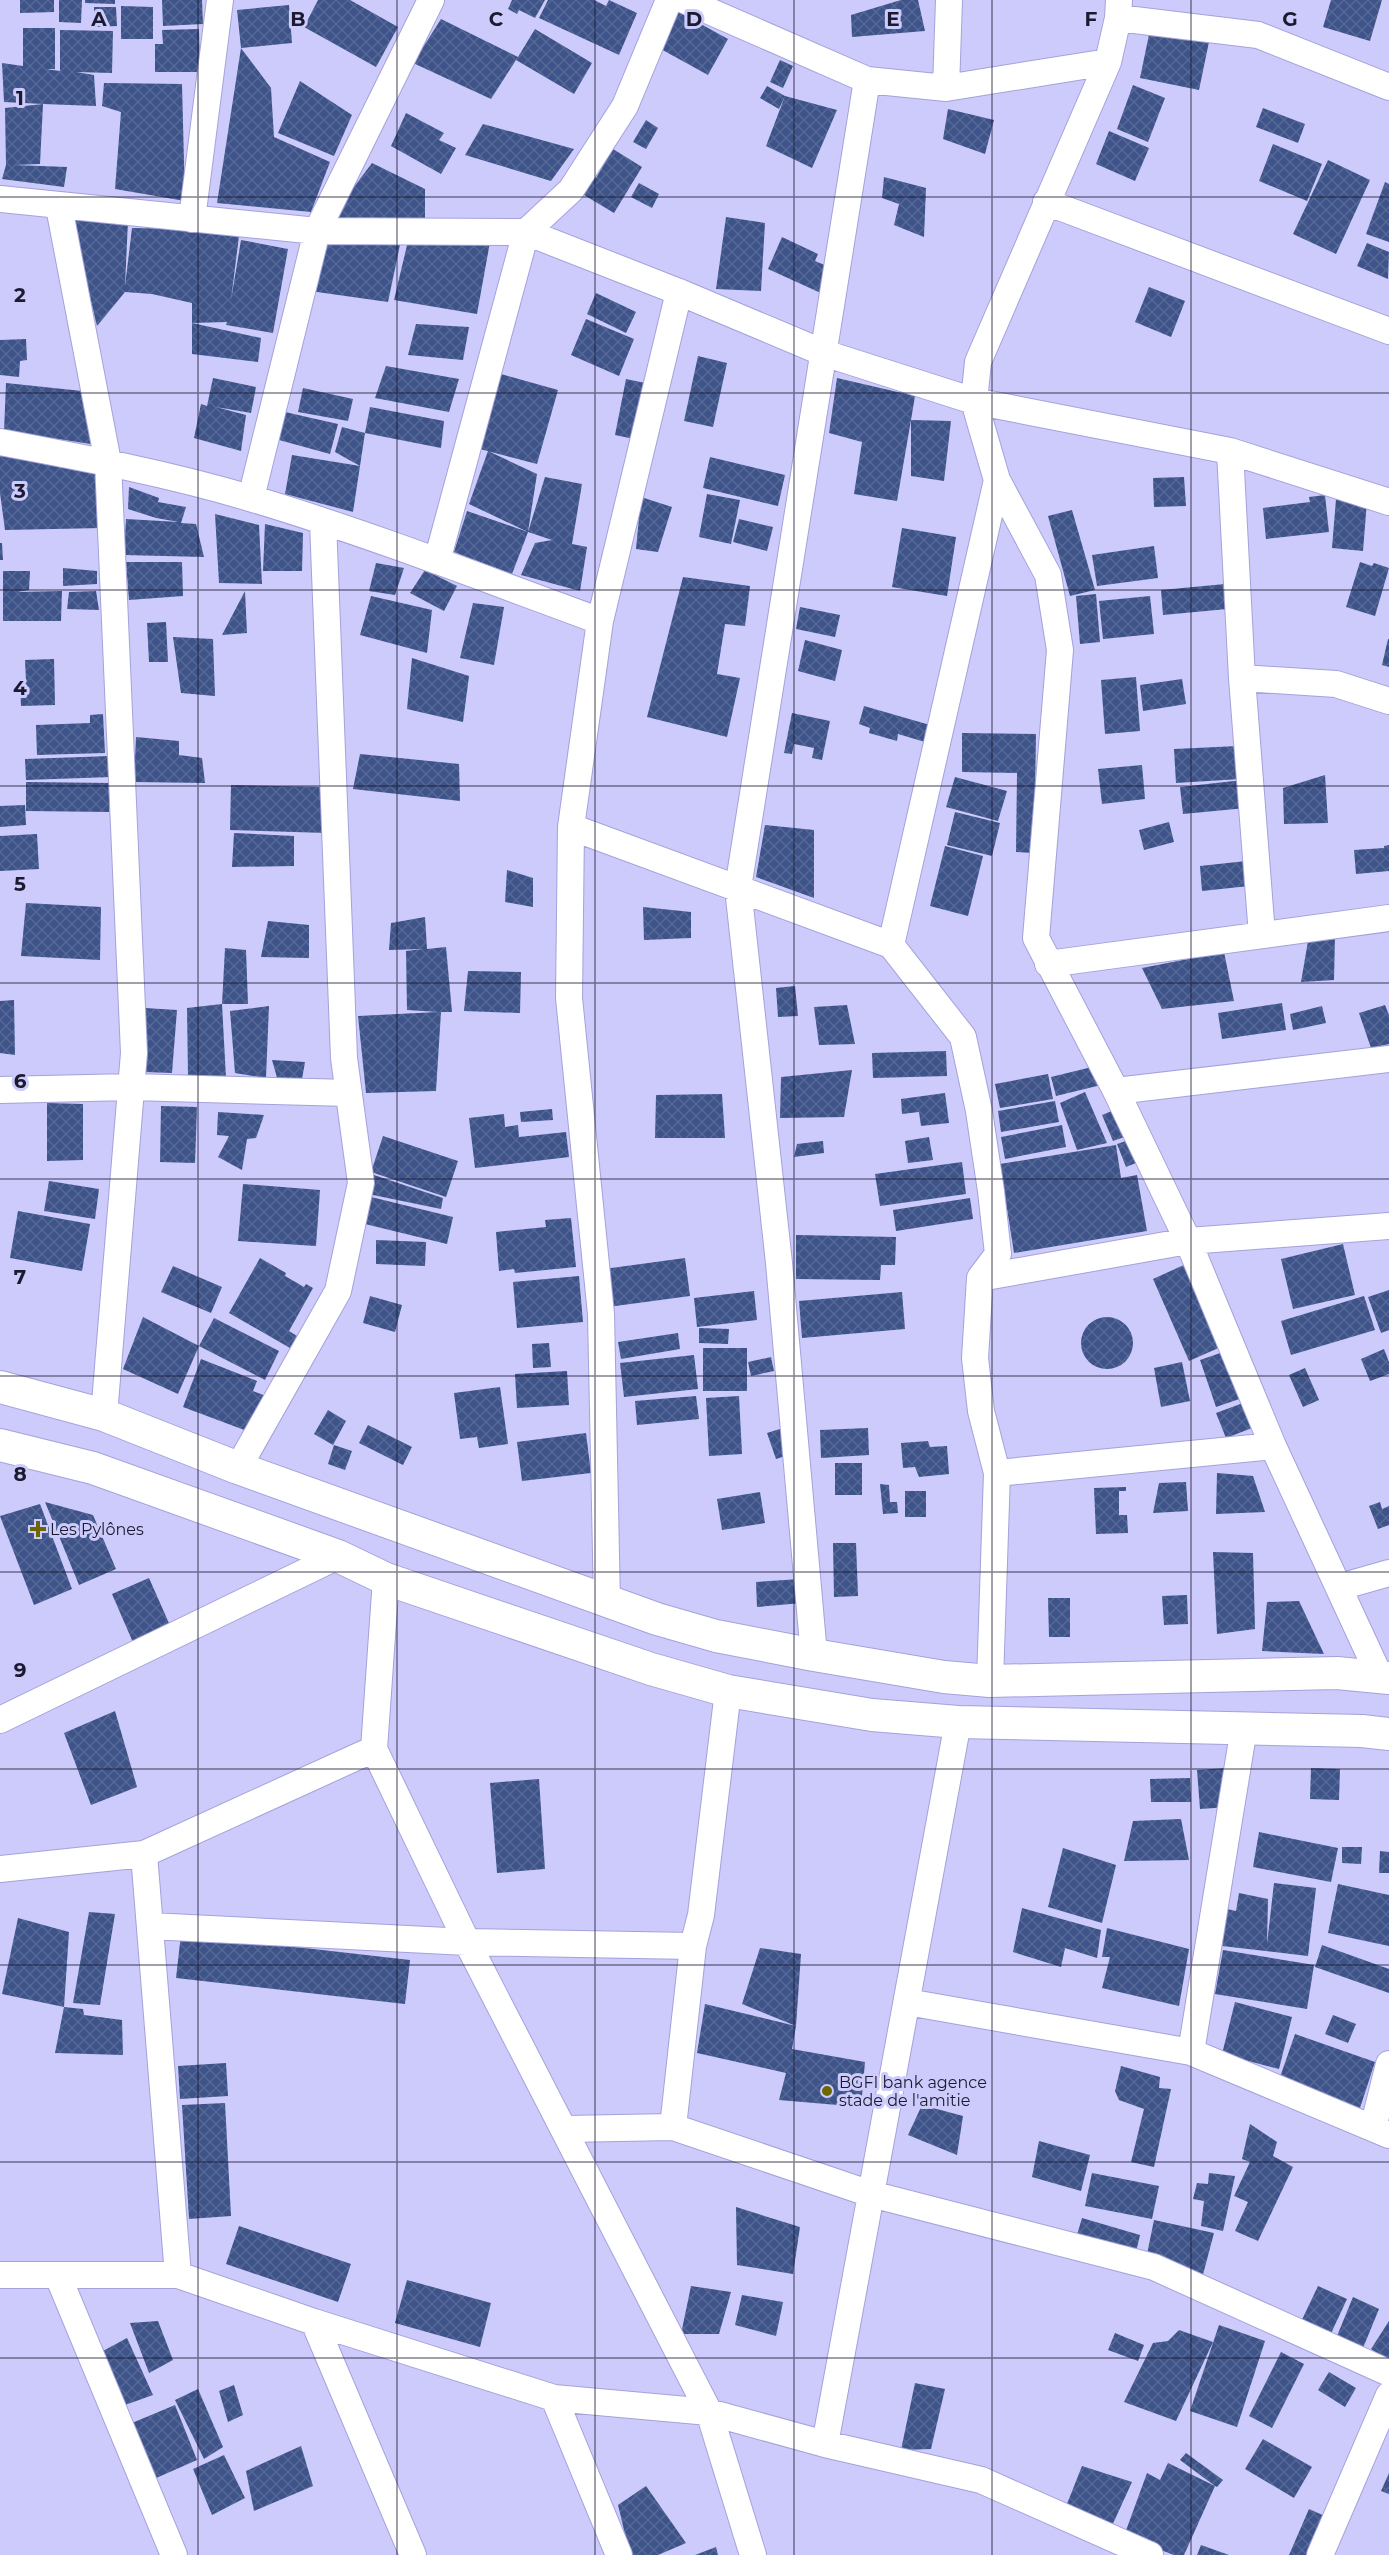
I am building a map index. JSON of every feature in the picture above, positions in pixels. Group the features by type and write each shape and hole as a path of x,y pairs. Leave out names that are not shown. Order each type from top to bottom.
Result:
{"street":[{"path":"192,219 220,0"},
{"path":"251,498 317,231 431,0"},
{"path":"436,561 526,232 571,190 625,106 669,0"},
{"path":"684,0 867,80 946,88 1108,62"},
{"path":"946,88 949,0"},
{"path":"1385,1677 1273,1446 1188,1240 1116,1091 1036,938 1060,650 1048,575 997,480 975,401 978,362 1108,62 1118,9 1258,35 1389,87"},
{"path":"814,1655 779,1263 738,888 867,80"},
{"path":"0,199 59,207 317,231 526,232 679,292 824,353 975,401 1230,451 1389,502"},
{"path":"1046,202 1389,331"},
{"path":"59,207 108,462 134,1053 104,1415"},
{"path":"607,1602 601,1314 569,998 571,827 600,621 679,292"},
{"path":"0,442 108,462 251,498 436,561 600,621"},
{"path":"1230,451 1242,678 1262,935"},
{"path":"891,945 997,480"},
{"path":"238,1468 338,1291 361,1183 344,1058 323,522"},
{"path":"1242,678 1336,684 1389,701"},
{"path":"571,827 891,945 963,1037 979,1111 992,1191 998,1254 980,1278 975,1358 981,1412 997,1473 990,1681"},
{"path":"1048,964 1389,918"},
{"path":"1116,1091 1389,1059"},
{"path":"0,1090 131,1087 349,1093"},
{"path":"980,1278 1188,1240 1389,1226"},
{"path":"0,1387 104,1415 238,1468 607,1602 716,1636 944,1677 990,1681 1337,1673 1385,1677"},
{"path":"0,1445 93,1468 338,1556 386,1579 651,1669 728,1691 872,1715 958,1722 1362,1731 1389,1734"},
{"path":"997,1473 1273,1446"},
{"path":"0,1720 338,1556"},
{"path":"1340,1587 1389,1574"},
{"path":"386,1579 374,1749 467,1942 709,2412 753,2555"},
{"path":"673,2127 693,1946 701,1915 728,1691"},
{"path":"825,2444 958,1722"},
{"path":"1191,2052 1244,1728"},
{"path":"0,1869 144,1854 374,1749"},
{"path":"144,1854 178,2275"},
{"path":"150,1926 467,1942 693,1946"},
{"path":"907,2002 1191,2052 1381,2132 1389,2064"},
{"path":"565,2129 673,2127 871,2194 1154,2267 1389,2373"},
{"path":"0,2275 178,2275 314,2322 554,2398 709,2412 825,2444 981,2480 1141,2554"},
{"path":"58,2276 174,2555"},
{"path":"314,2322 413,2555"},
{"path":"1320,2555 1389,2395"},
{"path":"554,2398 619,2555"}],"building":[{"path":"20,0 54,0 54,12 20,13"},
{"path":"59,0 82,0 81,23 59,22"},
{"path":"85,0 115,0 115,4 85,3"},
{"path":"162,0 202,0 203,24 163,26"},
{"path":"318,0 350,0 398,27 376,67 304,27"},
{"path":"512,0 545,0 535,18 519,10 517,14 508,9"},
{"path":"548,0 594,0 606,6 609,0 637,13 619,55 539,18"},
{"path":"901,0 918,0 925,31 852,37 851,15"},
{"path":"1331,0 1382,0 1370,41 1323,27"},
{"path":"289,5 292,43 241,48 237,10"},
{"path":"121,6 153,7 153,39 121,39"},
{"path":"94,7 116,7 117,26 94,27"},
{"path":"679,12 728,39 708,75 659,48"},
{"path":"441,19 518,57 535,29 592,63 574,94 516,60 491,99 413,63"},
{"path":"1151,25 1210,37 1199,90 1140,78"},
{"path":"23,28 55,28 55,69 46,69 60,71 60,30 113,31 112,73 76,72 94,75 96,106 4,102 2,63 23,66"},
{"path":"199,29 200,72 155,72 155,44 163,44 162,30"},
{"path":"241,48 271,88 274,137 330,162 311,212 217,203"},
{"path":"780,60 793,66 783,88 770,82"},
{"path":"300,81 352,115 334,156 278,133"},
{"path":"104,83 182,84 185,201 115,189 121,112 102,106"},
{"path":"1133,85 1165,98 1148,142 1117,129"},
{"path":"767,86 785,96 779,109 760,98"},
{"path":"785,96 837,110 812,168 766,146"},
{"path":"43,104 40,164 14,165 67,167 64,187 2,179 6,165 5,108"},
{"path":"1263,108 1305,124 1298,143 1256,127"},
{"path":"948,109 994,120 985,154 943,139"},
{"path":"406,113 444,133 439,140 456,148 441,174 391,146"},
{"path":"646,120 658,128 646,149 633,142"},
{"path":"483,124 574,149 551,181 465,155"},
{"path":"1109,131 1149,148 1135,181 1096,164"},
{"path":"1273,144 1322,164 1307,201 1259,181"},
{"path":"613,149 642,167 614,213 574,189 585,171 596,178"},
{"path":"1328,160 1370,180 1336,254 1293,234"},
{"path":"372,163 425,189 425,228 340,222 335,212"},
{"path":"884,177 926,188 924,237 894,225 899,204 882,198"},
{"path":"1385,182 1389,184 1389,242 1366,234"},
{"path":"639,183 659,194 652,208 631,197"},
{"path":"726,217 765,223 761,291 716,289"},
{"path":"71,219 128,221 125,286 132,228 188,229 239,236 231,300 241,240 288,249 273,333 226,325 227,322 192,323 192,303 152,294 125,292 97,326"},
{"path":"782,237 818,254 815,261 834,269 823,294 768,269"},
{"path":"401,240 388,302 310,291 325,243"},
{"path":"408,241 490,242 477,314 394,300"},
{"path":"1367,243 1389,252 1388,279 1357,266"},
{"path":"1149,287 1185,301 1171,337 1135,322"},
{"path":"596,293 636,312 626,333 587,314"},
{"path":"586,319 634,339 619,376 571,355"},
{"path":"192,323 261,338 258,362 192,354"},
{"path":"416,324 469,327 463,360 408,355"},
{"path":"26,339 27,360 20,361 19,377 0,375 0,340"},
{"path":"698,356 727,363 713,427 684,421"},
{"path":"386,366 459,379 449,412 375,398"},
{"path":"497,373 558,390 537,464 476,448"},
{"path":"213,378 256,387 251,413 216,407 246,415 241,451 194,438 201,404 207,406"},
{"path":"837,378 915,396 897,501 854,494 862,442 829,433"},
{"path":"626,379 650,384 639,440 615,435"},
{"path":"6,383 82,391 91,444 4,431"},
{"path":"303,388 353,399 348,421 298,412"},
{"path":"370,407 444,421 441,448 365,433"},
{"path":"285,412 338,424 330,454 279,440"},
{"path":"911,420 951,421 944,481 911,476"},
{"path":"342,427 365,433 360,466 335,452"},
{"path":"488,451 537,474 528,532 469,504"},
{"path":"0,455 96,469 102,528 5,530 0,493"},
{"path":"292,455 360,466 353,512 285,494"},
{"path":"710,457 785,475 778,506 703,488"},
{"path":"545,477 582,484 572,544 587,547 580,591 521,575 535,543 552,540 528,532"},
{"path":"1184,477 1186,506 1154,507 1153,478"},
{"path":"129,487 159,498 158,502 186,507 181,523 196,524 204,557 124,555 126,519 179,522 156,518 128,509"},
{"path":"707,494 740,500 731,544 699,537"},
{"path":"1325,495 1329,532 1266,539 1263,508 1310,502 1309,497"},
{"path":"641,497 672,507 658,552 636,549"},
{"path":"1336,499 1367,501 1363,551 1332,548"},
{"path":"1072,510 1095,590 1070,596 1048,516"},
{"path":"467,511 528,532 512,574 454,552"},
{"path":"215,514 259,525 262,584 219,583"},
{"path":"739,519 773,527 767,551 733,542"},
{"path":"265,524 303,533 302,571 263,571"},
{"path":"902,528 956,537 947,596 892,587"},
{"path":"0,543 2,543 3,560 0,560"},
{"path":"1154,546 1158,578 1097,586 1092,555"},
{"path":"126,562 182,562 183,596 129,600"},
{"path":"1360,562 1372,566 1374,563 1389,568 1375,616 1346,607"},
{"path":"376,563 404,568 395,595 369,591"},
{"path":"63,568 97,571 97,584 63,586"},
{"path":"425,570 457,586 444,611 410,593"},
{"path":"3,571 30,571 29,590 17,592 62,591 61,621 3,621"},
{"path":"683,577 750,586 745,626 725,624 717,674 740,678 727,737 647,717"},
{"path":"1225,584 1227,609 1163,615 1161,590"},
{"path":"96,591 99,610 67,609 69,592"},
{"path":"245,591 247,633 222,635"},
{"path":"1096,594 1100,642 1080,644 1076,596"},
{"path":"371,596 432,610 427,653 360,635"},
{"path":"1150,596 1154,634 1103,639 1099,601"},
{"path":"473,603 504,607 494,665 460,658"},
{"path":"800,607 840,615 835,637 796,629"},
{"path":"166,622 168,662 149,662 147,623"},
{"path":"173,637 213,639 215,696 181,693"},
{"path":"1389,639 1389,667 1382,665"},
{"path":"805,640 842,650 835,681 798,671"},
{"path":"412,658 469,676 463,722 407,709"},
{"path":"54,659 55,705 21,706 20,681 26,681 25,660"},
{"path":"1136,677 1140,731 1105,734 1101,680"},
{"path":"1182,679 1186,704 1143,711 1140,685"},
{"path":"864,706 930,725 925,742 898,734 897,741 869,733 870,728 859,724"},
{"path":"792,713 830,721 822,760 812,758 814,748 794,744 792,754 784,753"},
{"path":"103,714 105,753 37,755 36,725 90,723 90,715"},
{"path":"962,733 1036,734 1034,853 1016,852 1017,773 962,772"},
{"path":"136,737 179,741 179,755 202,758 205,783 134,782"},
{"path":"1238,746 1240,779 1176,783 1174,749"},
{"path":"360,754 459,764 460,801 353,789"},
{"path":"110,756 111,777 26,780 25,759"},
{"path":"1142,765 1145,799 1102,804 1098,769"},
{"path":"1325,775 1328,823 1284,824 1283,788"},
{"path":"955,777 1007,791 998,821 946,807"},
{"path":"1243,780 1246,808 1183,814 1180,787"},
{"path":"26,782 110,783 109,812 26,811"},
{"path":"231,785 327,787 326,833 230,830"},
{"path":"25,805 26,825 0,827 0,806"},
{"path":"955,812 1000,823 992,856 947,845"},
{"path":"1169,822 1174,842 1144,850 1139,830"},
{"path":"765,825 814,830 814,898 756,877"},
{"path":"234,833 294,836 294,866 232,867"},
{"path":"37,834 39,869 0,871 0,836"},
{"path":"1389,845 1389,871 1356,874 1354,850 1384,848"},
{"path":"945,846 983,856 968,916 930,906"},
{"path":"1246,861 1249,886 1202,891 1200,866"},
{"path":"507,870 533,878 533,907 505,902"},
{"path":"26,903 101,907 100,960 21,956"},
{"path":"643,907 691,912 691,938 644,940"},
{"path":"425,917 427,949 446,947 452,1012 441,1012 436,1091 366,1093 358,1016 438,1012 407,1010 406,951 423,949 389,950 391,923"},
{"path":"268,921 309,925 309,958 261,957"},
{"path":"1335,935 1334,980 1301,982 1308,941"},
{"path":"225,948 246,950 248,1004 222,1004"},
{"path":"1224,952 1234,1001 1162,1009 1142,968"},
{"path":"468,971 521,972 520,1013 464,1011"},
{"path":"795,986 798,1016 778,1017 776,988"},
{"path":"14,1000 15,1055 0,1053 0,1001"},
{"path":"1282,1003 1286,1030 1222,1039 1218,1013"},
{"path":"222,1004 226,1078 188,1075 187,1008"},
{"path":"847,1005 855,1044 819,1045 814,1007"},
{"path":"1385,1005 1389,1015 1389,1044 1371,1048 1359,1013"},
{"path":"269,1006 266,1078 235,1073 230,1011"},
{"path":"1322,1006 1326,1023 1293,1030 1290,1014"},
{"path":"145,1008 177,1010 172,1073 144,1072"},
{"path":"946,1051 947,1076 873,1078 872,1053"},
{"path":"272,1060 305,1062 301,1085 278,1081"},
{"path":"1096,1066 1101,1085 1056,1096 1051,1077"},
{"path":"852,1070 844,1117 780,1118 781,1077"},
{"path":"1048,1074 1053,1099 1000,1108 995,1084"},
{"path":"1085,1092 1107,1143 1077,1150 1060,1103"},
{"path":"945,1093 949,1123 921,1126 919,1112 902,1114 901,1099"},
{"path":"722,1094 725,1138 655,1138 656,1095"},
{"path":"1055,1101 1059,1122 1001,1132 998,1111"},
{"path":"47,1103 83,1104 83,1160 47,1161"},
{"path":"161,1106 197,1107 195,1163 160,1162"},
{"path":"1119,1108 1130,1135 1113,1141 1102,1115"},
{"path":"552,1109 553,1120 521,1122 520,1112"},
{"path":"218,1112 264,1115 256,1138 247,1139 242,1170 218,1157 229,1136 217,1135"},
{"path":"504,1114 505,1127 518,1125 519,1137 566,1132 569,1157 475,1168 469,1118"},
{"path":"1062,1125 1066,1147 1005,1159 1001,1137"},
{"path":"383,1136 458,1161 446,1197 371,1172"},
{"path":"929,1137 933,1160 908,1163 905,1141"},
{"path":"1132,1139 1141,1161 1126,1167 1117,1144"},
{"path":"823,1141 824,1153 794,1157 797,1144"},
{"path":"1116,1145 1121,1178 1137,1175 1147,1231 1014,1253 1000,1164"},
{"path":"962,1162 966,1194 880,1206 875,1174"},
{"path":"374,1175 443,1198 441,1209 368,1194"},
{"path":"49,1181 99,1189 95,1219 44,1211"},
{"path":"243,1184 320,1190 316,1246 238,1241"},
{"path":"367,1196 453,1217 447,1244 361,1223"},
{"path":"970,1198 973,1219 896,1231 893,1210"},
{"path":"18,1211 90,1224 82,1271 10,1258"},
{"path":"571,1218 576,1267 515,1273 514,1269 499,1271 496,1232 546,1227 545,1220"},
{"path":"796,1235 896,1237 895,1265 881,1265 880,1280 796,1279"},
{"path":"376,1240 426,1242 425,1266 376,1264"},
{"path":"1343,1244 1355,1295 1293,1309 1281,1259"},
{"path":"260,1258 304,1287 306,1284 313,1288 289,1331 297,1336 290,1348 229,1313"},
{"path":"685,1258 690,1296 608,1307 604,1269"},
{"path":"1186,1264 1223,1346 1189,1361 1153,1279"},
{"path":"173,1266 222,1287 211,1313 161,1292"},
{"path":"579,1276 583,1322 517,1328 513,1282"},
{"path":"1389,1290 1389,1330 1381,1333 1368,1297"},
{"path":"754,1291 757,1320 697,1327 694,1298"},
{"path":"902,1292 905,1329 802,1338 799,1301"},
{"path":"370,1296 402,1305 395,1332 363,1323"},
{"path":"1364,1296 1375,1330 1291,1355 1281,1321"},
{"path":"143,1317 199,1346 178,1394 123,1369"},
{"path":"1102,1317 1112,1317 1126,1324 1133,1343 1126,1362 1112,1369 1102,1369 1092,1365 1085,1358 1081,1348 1081,1338 1085,1328 1092,1321"},
{"path":"214,1318 279,1351 265,1380 199,1346"},
{"path":"699,1328 729,1329 728,1344 699,1343"},
{"path":"678,1333 680,1349 621,1359 618,1342"},
{"path":"549,1343 551,1367 533,1368 532,1344"},
{"path":"703,1348 747,1348 747,1391 703,1391"},
{"path":"1384,1349 1389,1362 1389,1374 1370,1381 1361,1359"},
{"path":"1229,1350 1245,1397 1216,1407 1200,1360"},
{"path":"694,1355 698,1389 624,1397 620,1363"},
{"path":"771,1357 774,1371 751,1376 748,1362"},
{"path":"201,1359 257,1381 253,1391 269,1397 255,1434 183,1407"},
{"path":"1182,1362 1190,1401 1161,1407 1154,1368"},
{"path":"1305,1368 1319,1400 1303,1407 1289,1375"},
{"path":"567,1371 569,1405 517,1408 515,1374"},
{"path":"500,1387 508,1444 479,1448 477,1437 460,1439 454,1393"},
{"path":"696,1396 699,1419 637,1425 635,1401"},
{"path":"739,1396 742,1454 709,1456 706,1398"},
{"path":"1251,1400 1260,1425 1226,1438 1216,1413"},
{"path":"328,1410 346,1421 333,1445 314,1434"},
{"path":"368,1425 412,1447 403,1465 359,1443"},
{"path":"786,1427 794,1453 776,1459 767,1433"},
{"path":"868,1428 869,1455 821,1458 820,1430"},
{"path":"586,1433 591,1473 522,1481 517,1442"},
{"path":"928,1441 930,1447 947,1446 949,1474 919,1477 915,1467 903,1468 901,1443"},
{"path":"334,1445 352,1451 345,1470 328,1464"},
{"path":"835,1463 862,1463 862,1495 835,1495"},
{"path":"1217,1473 1253,1476 1265,1512 1216,1514"},
{"path":"1186,1482 1188,1511 1153,1513 1159,1483"},
{"path":"880,1484 889,1485 890,1502 897,1502 898,1513 883,1514"},
{"path":"1126,1487 1126,1491 1119,1491 1119,1515 1127,1515 1128,1533 1096,1534 1094,1488"},
{"path":"905,1491 926,1491 926,1517 905,1517"},
{"path":"760,1492 765,1523 722,1530 717,1499"},
{"path":"45,1502 93,1515 116,1569 79,1585"},
{"path":"1380,1502 1382,1509 1389,1506 1389,1525 1378,1529 1369,1506"},
{"path":"40,1504 72,1589 34,1605 0,1516"},
{"path":"833,1543 856,1543 858,1596 834,1597"},
{"path":"1213,1552 1253,1553 1255,1629 1217,1634"},
{"path":"149,1578 172,1630 135,1647 112,1594"},
{"path":"800,1579 802,1603 757,1607 756,1582"},
{"path":"1187,1595 1188,1624 1164,1625 1162,1596"},
{"path":"1048,1598 1070,1598 1070,1637 1049,1637"},
{"path":"1299,1601 1324,1654 1262,1651 1267,1602"},
{"path":"115,1711 137,1787 91,1805 64,1733"},
{"path":"1226,1768 1229,1807 1200,1809 1197,1770"},
{"path":"1311,1768 1340,1769 1339,1800 1310,1799"},
{"path":"1190,1778 1191,1802 1151,1802 1150,1779"},
{"path":"539,1779 545,1869 497,1873 490,1783"},
{"path":"1181,1819 1189,1860 1124,1861 1133,1821"},
{"path":"1259,1832 1338,1848 1331,1882 1253,1867"},
{"path":"1342,1847 1362,1847 1361,1864 1342,1863"},
{"path":"1063,1848 1116,1865 1102,1923 1048,1907"},
{"path":"1380,1851 1389,1852 1389,1873 1379,1873"},
{"path":"1274,1883 1316,1888 1308,1956 1222,1946 1227,1909 1236,1911 1239,1893 1268,1899 1267,1944"},
{"path":"1338,1884 1389,1895 1389,1946 1328,1933"},
{"path":"1022,1908 1101,1930 1097,1958 1065,1948 1061,1967 1013,1952"},
{"path":"89,1912 115,1914 100,2005 73,2003"},
{"path":"18,1918 69,1932 64,2007 2,1994"},
{"path":"1107,1928 1189,1949 1179,2006 1102,1988 1110,1957 1102,1957"},
{"path":"181,1934 410,1960 405,2004 176,1978"},
{"path":"1322,1945 1389,1969 1389,1993 1315,1967"},
{"path":"760,1948 801,1954 796,2026 742,2004"},
{"path":"1223,1950 1314,1965 1307,2009 1215,1994"},
{"path":"1235,2002 1292,2017 1279,2069 1222,2054"},
{"path":"705,2004 796,2026 792,2049 865,2062 861,2107 779,2100 786,2073 697,2053"},
{"path":"64,2007 83,2009 84,2015 122,2020 123,2055 55,2053"},
{"path":"1333,2015 1356,2024 1348,2043 1325,2034"},
{"path":"1295,2034 1375,2062 1360,2108 1279,2080"},
{"path":"226,2063 228,2096 180,2099 178,2066"},
{"path":"1121,2066 1160,2077 1159,2088 1171,2089 1154,2167 1131,2162 1144,2109 1119,2100 1115,2091"},
{"path":"225,2103 231,2216 189,2219 182,2105"},
{"path":"922,2105 963,2116 957,2155 908,2135"},
{"path":"1250,2124 1277,2142 1273,2156 1293,2167 1258,2241 1235,2231 1248,2202 1234,2196 1250,2162 1242,2159"},
{"path":"1039,2141 1090,2155 1081,2191 1032,2177"},
{"path":"1092,2173 1159,2186 1152,2219 1085,2206"},
{"path":"1209,2173 1235,2176 1223,2231 1201,2226 1204,2201 1193,2199 1197,2183 1208,2184"},
{"path":"736,2207 800,2227 793,2274 737,2265"},
{"path":"1082,2218 1140,2235 1136,2252 1077,2235"},
{"path":"1154,2220 1214,2233 1201,2282 1146,2259"},
{"path":"239,2226 351,2264 338,2302 226,2264"},
{"path":"407,2280 491,2303 480,2347 395,2323"},
{"path":"691,2286 731,2292 719,2334 681,2334"},
{"path":"1318,2286 1347,2299 1328,2340 1299,2326"},
{"path":"742,2295 783,2302 776,2336 735,2325"},
{"path":"1353,2297 1379,2309 1363,2348 1337,2336"},
{"path":"158,2321 173,2360 149,2373 130,2323"},
{"path":"1389,2321 1389,2361 1371,2349"},
{"path":"1219,2325 1265,2341 1237,2427 1190,2411"},
{"path":"1179,2330 1213,2342 1176,2421 1124,2402 1153,2343 1168,2341"},
{"path":"1115,2333 1144,2345 1138,2361 1108,2350"},
{"path":"127,2338 153,2395 125,2405 103,2351"},
{"path":"1281,2352 1304,2364 1272,2428 1249,2416"},
{"path":"1329,2372 1356,2388 1345,2407 1318,2390"},
{"path":"915,2383 945,2389 931,2449 901,2450"},
{"path":"234,2385 243,2415 228,2422 219,2391"},
{"path":"198,2389 223,2447 204,2459 175,2400"},
{"path":"175,2405 197,2460 154,2479 132,2423"},
{"path":"1263,2439 1312,2467 1294,2498 1245,2469"},
{"path":"301,2446 313,2486 254,2511 246,2471"},
{"path":"1186,2453 1223,2480 1217,2487 1180,2460"},
{"path":"224,2455 245,2498 212,2515 193,2469"},
{"path":"1168,2463 1215,2486 1184,2555 1174,2555 1124,2536 1147,2473 1160,2480"},
{"path":"1082,2466 1132,2482 1111,2528 1065,2509"},
{"path":"1389,2473 1389,2494 1381,2491"},
{"path":"646,2486 686,2543 658,2555 630,2555 618,2505"},
{"path":"1309,2509 1327,2517 1311,2555 1289,2555"},
{"path":"1201,2545 1229,2555 1197,2555"},
{"path":"716,2547 718,2555 695,2555"}],"place":[{"name":"Les Pylônes","path":"38,1529"},
{"name":"BGFI bank agence stade de l'amitie","path":"827,2091"}]}
